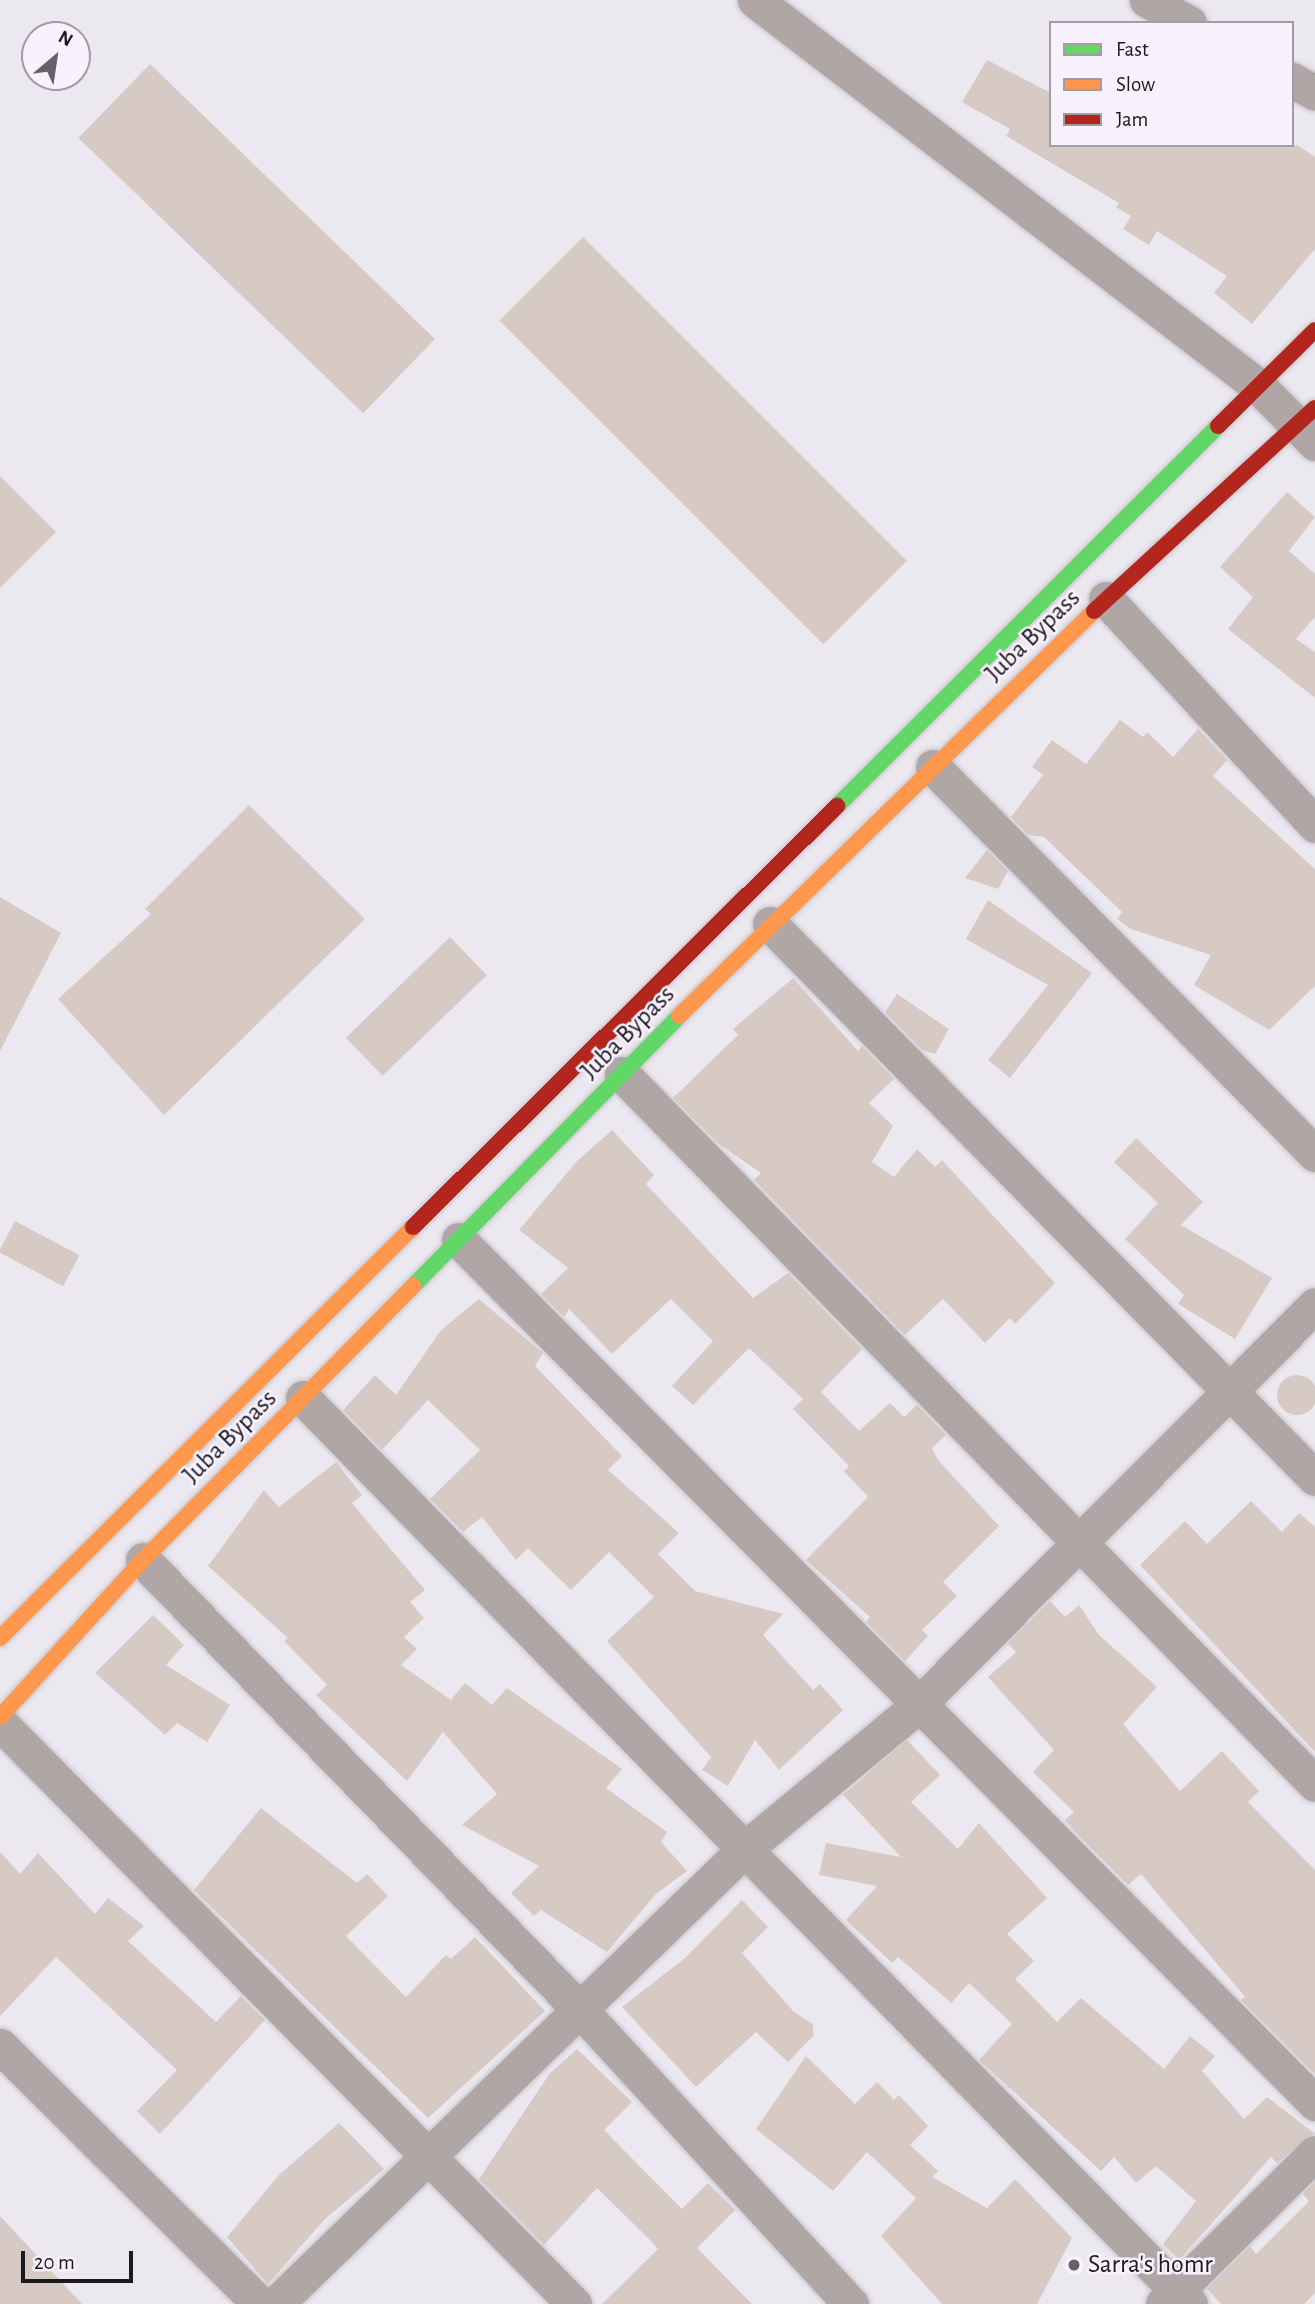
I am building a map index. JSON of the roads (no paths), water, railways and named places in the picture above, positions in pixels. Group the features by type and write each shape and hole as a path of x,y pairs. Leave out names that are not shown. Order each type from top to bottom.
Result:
{"main road":[{"name":"Juba Bypass","path":"0,1639 1315,330"},
{"name":"Juba Bypass","path":"0,1717 143,1560 770,924 1106,598 1309,425"}],"street":[{"path":"1147,0 1185,21"},
{"path":"774,5 1309,425"},
{"path":"1294,81 1315,93"},
{"path":"1106,598 1315,825"},
{"path":"933,767 1315,1154"},
{"path":"770,924 1315,1478"},
{"path":"622,1074 1076,1545 1315,1784"},
{"path":"459,1240 916,1707 1315,2103"},
{"path":"276,2304 429,2155 583,2013 747,1847 916,1707 1315,1305"},
{"path":"303,1398 747,1847 1177,2299 1315,2153"},
{"path":"143,1560 583,2013 851,2304"},
{"path":"0,1723 574,2304"},
{"path":"0,2046 260,2304"}],"place":[{"name":"Sarra's homr","path":"1074,2265"}]}
